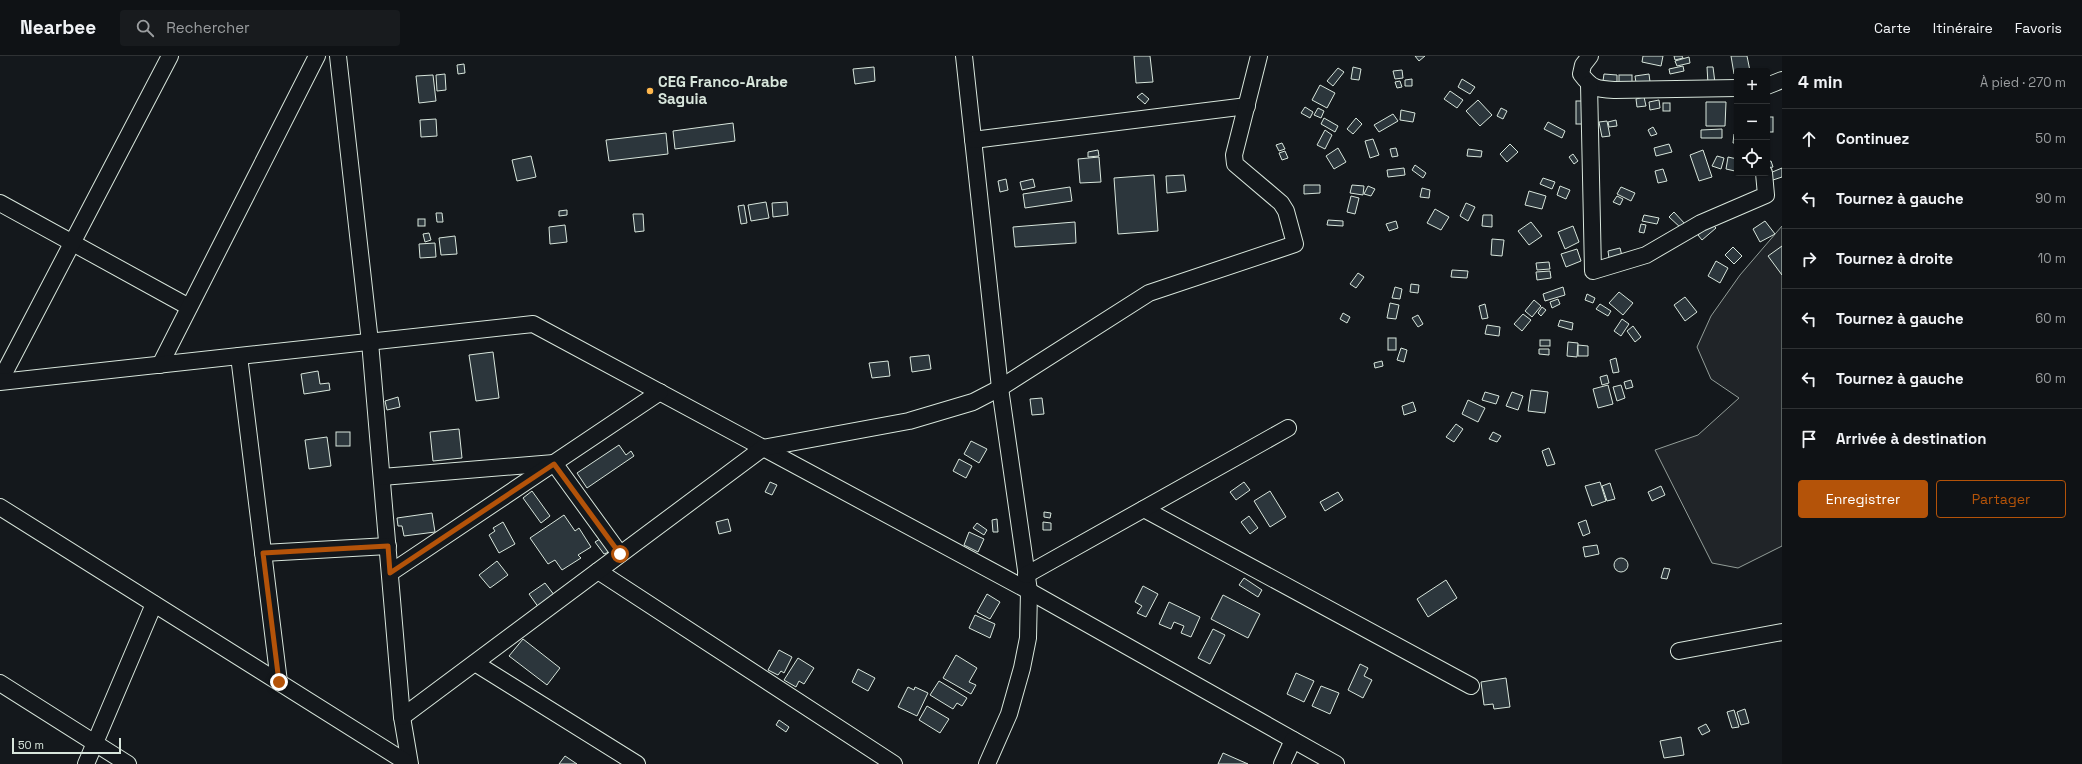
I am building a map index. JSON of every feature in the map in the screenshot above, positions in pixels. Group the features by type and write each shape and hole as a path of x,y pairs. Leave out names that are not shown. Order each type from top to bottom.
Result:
{"street":[{"path":"0,382 170,56"},
{"path":"160,365 317,56"},
{"path":"338,56 370,342 402,717 409,764"},
{"path":"964,56 1000,388 1029,591 1028,638 1022,668 1009,714 987,764"},
{"path":"402,717 763,448 909,421 974,402 1000,388 1149,293 1295,244 1286,211 1281,203 1235,164 1234,155 1259,56"},
{"path":"1590,56 1583,65 1582,74 1589,84 1598,89 1734,88"},
{"path":"1770,85 1782,80"},
{"path":"1589,84 1594,271 1646,255 1700,223 1766,195 1764,176"},
{"path":"973,140 1247,106"},
{"path":"0,203 189,307"},
{"path":"0,382 533,324 1029,591 1336,764"},
{"path":"239,356 279,682"},
{"path":"390,573 660,392"},
{"path":"1026,575 1288,428"},
{"path":"382,477 554,464"},
{"path":"554,464 620,554"},
{"path":"0,507 409,764"},
{"path":"1144,509 1471,686"},
{"path":"263,553 388,546"},
{"path":"598,571 894,764"},
{"path":"86,764 154,604"},
{"path":"1679,651 1782,632"},
{"path":"475,663 637,764"},
{"path":"0,683 128,764"},
{"path":"1282,764 1293,740"}],"shaded area":[{"path":"1782,226 1782,546 1738,568 1712,563 1655,450 1698,435 1739,398 1711,379 1697,347 1711,316 1740,275"}],"building":[{"path":"1134,56 1150,56 1153,82 1136,83"},
{"path":"1415,56 1425,56 1419,61"},
{"path":"1643,56 1663,56 1661,66 1642,62"},
{"path":"1674,56 1682,56 1683,58 1675,60"},
{"path":"1731,56 1747,56 1749,68 1734,68 1734,74"},
{"path":"1689,57 1690,63 1677,66 1675,61"},
{"path":"464,64 465,73 458,74 457,65"},
{"path":"1683,66 1684,71 1670,74 1669,69"},
{"path":"874,67 875,81 855,84 853,69"},
{"path":"1353,67 1361,69 1359,80 1351,79"},
{"path":"1707,67 1713,67 1715,83 1708,84"},
{"path":"1338,68 1344,72 1333,86 1327,81"},
{"path":"1402,70 1403,78 1395,79 1393,71"},
{"path":"445,74 446,90 437,91 436,75"},
{"path":"1604,74 1617,75 1617,82 1603,81"},
{"path":"1649,74 1650,82 1636,83 1635,76"},
{"path":"433,75 436,101 419,103 416,76"},
{"path":"1619,75 1632,75 1632,83 1619,83"},
{"path":"1412,79 1412,86 1405,86 1405,80"},
{"path":"1462,79 1475,87 1470,94 1458,87"},
{"path":"1400,81 1402,87 1397,88 1395,82"},
{"path":"1320,85 1335,93 1327,108 1312,100"},
{"path":"1450,91 1463,100 1457,108 1444,99"},
{"path":"1142,93 1149,99 1145,104 1137,97"},
{"path":"1644,97 1646,106 1637,107 1636,99"},
{"path":"1478,100 1492,115 1480,126 1466,111"},
{"path":"1659,100 1660,108 1650,110 1649,102"},
{"path":"1576,101 1583,101 1583,124 1576,124"},
{"path":"1706,102 1726,102 1725,126 1706,126"},
{"path":"1663,103 1670,103 1670,111 1663,111"},
{"path":"1305,107 1313,112 1310,118 1301,113"},
{"path":"1318,108 1324,111 1321,118 1314,115"},
{"path":"1501,108 1507,111 1503,119 1497,116"},
{"path":"1401,110 1415,113 1413,122 1400,120"},
{"path":"1393,114 1398,121 1379,132 1374,125"},
{"path":"1770,117 1773,117 1773,132 1770,132"},
{"path":"1324,118 1338,126 1335,132 1321,124"},
{"path":"1356,118 1362,124 1353,134 1347,129"},
{"path":"436,119 437,136 421,137 420,120"},
{"path":"1616,120 1617,126 1609,127 1608,122"},
{"path":"1607,121 1610,136 1602,137 1599,122"},
{"path":"1548,122 1565,131 1562,138 1544,129"},
{"path":"733,123 735,141 675,149 673,131"},
{"path":"1653,127 1657,134 1651,136 1648,130"},
{"path":"1722,129 1722,138 1701,138 1701,130"},
{"path":"1325,130 1332,135 1325,149 1317,145"},
{"path":"666,133 668,154 609,161 606,140"},
{"path":"1373,139 1379,155 1370,158 1365,141"},
{"path":"1282,143 1285,149 1279,151 1276,145"},
{"path":"1510,144 1518,152 1507,162 1500,154"},
{"path":"1669,144 1672,152 1656,156 1654,148"},
{"path":"1338,148 1346,162 1334,169 1326,156"},
{"path":"1396,148 1398,156 1392,157 1390,149"},
{"path":"1468,149 1482,151 1481,157 1467,156"},
{"path":"1098,150 1099,156 1088,157 1088,152"},
{"path":"1703,150 1712,177 1699,181 1690,155"},
{"path":"1285,151 1288,158 1282,160 1279,153"},
{"path":"1573,154 1578,161 1574,164 1569,157"},
{"path":"531,156 536,177 517,181 512,160"},
{"path":"1717,156 1724,158 1721,169 1712,166"},
{"path":"1099,157 1101,182 1080,183 1078,159"},
{"path":"1728,157 1734,158 1734,171 1726,169"},
{"path":"1771,161 1773,167 1770,168"},
{"path":"1415,165 1426,173 1423,178 1412,170"},
{"path":"1404,168 1405,175 1388,177 1387,170"},
{"path":"1782,168 1782,177 1773,180 1770,173"},
{"path":"1663,169 1667,181 1658,183 1655,171"},
{"path":"1154,175 1158,231 1118,234 1114,178"},
{"path":"1184,175 1186,191 1167,193 1166,176"},
{"path":"1543,178 1555,182 1552,189 1540,184"},
{"path":"1006,179 1008,190 1000,192 998,181"},
{"path":"1033,179 1035,187 1022,190 1020,182"},
{"path":"1304,185 1320,185 1320,193 1304,194"},
{"path":"1352,185 1364,186 1363,195 1350,193"},
{"path":"1368,186 1375,189 1371,196 1364,194"},
{"path":"1560,186 1570,190 1566,199 1557,195"},
{"path":"1070,187 1072,201 1025,208 1023,194"},
{"path":"1621,187 1635,193 1631,201 1617,194"},
{"path":"1422,188 1430,190 1429,198 1420,197"},
{"path":"1529,191 1546,196 1542,209 1525,205"},
{"path":"1351,196 1359,198 1355,214 1347,212"},
{"path":"1617,196 1623,199 1620,205 1613,202"},
{"path":"766,202 769,218 751,221 748,205"},
{"path":"787,202 788,215 773,217 772,203"},
{"path":"1466,203 1475,207 1468,221 1460,216"},
{"path":"744,205 747,223 741,224 738,206"},
{"path":"1435,209 1449,217 1441,230 1427,223"},
{"path":"567,210 567,215 559,216 559,211"},
{"path":"1674,212 1685,224 1681,228 1669,217"},
{"path":"436,213 442,213 443,222 437,222"},
{"path":"633,214 643,214 644,231 635,232"},
{"path":"1483,215 1492,215 1492,227 1482,226"},
{"path":"1644,215 1659,218 1657,224 1642,221"},
{"path":"418,219 425,219 425,226 418,226"},
{"path":"1328,220 1343,221 1343,226 1327,225"},
{"path":"1396,221 1398,228 1389,231 1386,224"},
{"path":"1765,221 1775,234 1760,242 1753,229"},
{"path":"1075,222 1076,243 1015,247 1013,227"},
{"path":"1531,222 1542,236 1529,245 1518,231"},
{"path":"1711,223 1716,228 1702,240 1698,235"},
{"path":"1641,224 1646,225 1644,233 1639,232"},
{"path":"565,225 567,242 550,244 549,227"},
{"path":"1573,226 1579,242 1565,249 1558,232"},
{"path":"429,233 431,240 425,242 423,234"},
{"path":"455,236 457,254 441,255 439,238"},
{"path":"1492,239 1504,240 1502,256 1491,255"},
{"path":"435,243 436,257 420,258 419,244"},
{"path":"1782,246 1782,275 1768,256"},
{"path":"1733,247 1742,256 1734,264 1725,255"},
{"path":"1620,248 1622,256 1609,258 1608,251"},
{"path":"1577,249 1581,261 1566,267 1561,254"},
{"path":"1716,261 1728,268 1720,283 1708,276"},
{"path":"1549,262 1550,269 1537,270 1536,263"},
{"path":"1452,270 1468,271 1467,278 1451,277"},
{"path":"1550,271 1551,278 1537,280 1536,272"},
{"path":"1358,273 1364,277 1356,288 1350,284"},
{"path":"1411,284 1419,285 1418,293 1410,292"},
{"path":"1395,287 1402,289 1400,299 1392,298"},
{"path":"1563,287 1565,295 1545,301 1543,294"},
{"path":"1619,292 1633,303 1623,315 1609,303"},
{"path":"1587,294 1595,298 1593,303 1585,300"},
{"path":"1685,297 1697,312 1685,321 1674,305"},
{"path":"1558,299 1560,304 1552,308 1550,302"},
{"path":"1534,300 1541,306 1532,317 1525,311"},
{"path":"1390,303 1399,305 1396,319 1387,318"},
{"path":"1485,304 1488,318 1482,319 1479,306"},
{"path":"1600,304 1611,311 1608,316 1596,309"},
{"path":"1542,307 1546,310 1541,316 1538,313"},
{"path":"1343,313 1350,317 1347,323 1340,319"},
{"path":"1523,314 1531,320 1522,331 1514,324"},
{"path":"1418,315 1423,324 1418,327 1412,318"},
{"path":"1622,319 1629,324 1621,336 1614,331"},
{"path":"1560,320 1573,323 1572,330 1558,326"},
{"path":"1487,325 1500,327 1499,336 1485,334"},
{"path":"1633,326 1641,337 1635,342 1627,331"},
{"path":"1388,338 1396,338 1396,350 1388,350"},
{"path":"1540,340 1550,340 1550,346 1540,346"},
{"path":"1568,342 1578,343 1577,357 1567,356"},
{"path":"1578,345 1588,346 1588,356 1578,356"},
{"path":"1401,348 1407,350 1404,362 1397,360"},
{"path":"1539,349 1549,349 1549,355 1539,354"},
{"path":"493,352 499,398 476,401 469,355"},
{"path":"929,355 931,369 912,372 910,357"},
{"path":"1616,358 1619,372 1613,373 1610,360"},
{"path":"888,361 890,376 872,378 869,363"},
{"path":"1382,361 1383,366 1375,368 1374,363"},
{"path":"318,371 320,384 329,383 330,390 304,394 301,374"},
{"path":"1607,375 1609,383 1602,385 1600,377"},
{"path":"1631,380 1633,387 1626,389 1624,382"},
{"path":"1608,385 1613,404 1598,408 1593,389"},
{"path":"1621,385 1625,398 1617,401 1613,387"},
{"path":"1531,390 1548,392 1545,413 1528,411"},
{"path":"1485,392 1499,396 1496,404 1482,400"},
{"path":"1512,392 1523,396 1518,410 1506,406"},
{"path":"398,397 400,407 387,410 385,401"},
{"path":"1042,398 1044,414 1032,415 1030,399"},
{"path":"1468,400 1485,408 1478,422 1462,414"},
{"path":"1413,402 1416,411 1404,415 1402,406"},
{"path":"1456,424 1463,429 1454,442 1446,437"},
{"path":"459,429 462,458 433,461 430,432"},
{"path":"336,432 350,432 350,446 336,446"},
{"path":"1493,432 1501,436 1497,442 1489,439"},
{"path":"327,437 331,466 309,469 305,440"},
{"path":"971,441 987,449 979,463 964,454"},
{"path":"619,445 626,455 631,451 634,456 587,488 577,473"},
{"path":"1549,448 1555,464 1547,466 1542,451"},
{"path":"959,459 972,466 966,478 953,471"},
{"path":"770,482 777,485 772,495 765,492"},
{"path":"1244,482 1250,490 1236,500 1230,492"},
{"path":"1600,482 1606,501 1592,506 1585,486"},
{"path":"1610,483 1615,499 1607,501 1602,486"},
{"path":"1661,486 1665,495 1652,501 1648,492"},
{"path":"532,491 550,516 541,523 523,498"},
{"path":"1270,491 1286,517 1270,527 1254,501"},
{"path":"1338,492 1343,500 1325,511 1320,502"},
{"path":"1044,512 1051,513 1050,518 1044,517"},
{"path":"432,513 435,532 404,536 402,526 398,526 397,518"},
{"path":"564,515 575,531 579,528 591,547 578,555 581,558 562,570 555,560 548,564 530,538"},
{"path":"1249,516 1258,528 1250,534 1241,522"},
{"path":"728,519 731,531 719,534 716,522"},
{"path":"997,519 998,532 993,532 992,520"},
{"path":"1586,520 1590,533 1583,536 1578,523"},
{"path":"503,522 515,544 499,553 489,535 495,531 493,528"},
{"path":"1043,522 1051,523 1051,530 1043,530"},
{"path":"977,523 987,530 984,535 973,528"},
{"path":"969,532 984,539 978,552 964,545"},
{"path":"600,539 609,552 604,554 595,542"},
{"path":"1597,545 1599,554 1585,557 1583,547"},
{"path":"1621,558 1626,560 1628,565 1626,570 1621,572 1616,570 1614,565 1616,560"},
{"path":"497,561 508,575 490,588 479,575"},
{"path":"1664,568 1670,569 1667,579 1661,578"},
{"path":"1244,578 1262,590 1258,597 1239,585"},
{"path":"1446,580 1457,598 1428,617 1417,599"},
{"path":"545,583 555,596 539,608 529,594"},
{"path":"1143,586 1158,594 1146,617 1137,613 1142,606 1135,602"},
{"path":"987,594 1000,602 990,619 977,612"},
{"path":"1223,595 1260,614 1248,638 1211,619"},
{"path":"1169,602 1200,617 1191,637 1181,633 1184,626 1174,622 1171,629 1159,624"},
{"path":"975,615 995,624 990,638 969,628"},
{"path":"1213,629 1225,635 1210,664 1198,658"},
{"path":"523,639 560,668 547,685 509,656"},
{"path":"779,650 792,657 784,673 781,671 778,675 768,670"},
{"path":"956,655 977,668 969,682 976,685 971,694 943,678"},
{"path":"798,658 814,668 804,684 799,681 796,687 784,680"},
{"path":"1360,664 1368,668 1364,676 1372,680 1363,698 1348,690"},
{"path":"858,669 875,678 868,691 852,682"},
{"path":"1296,673 1314,681 1304,702 1287,694"},
{"path":"1506,678 1510,707 1494,709 1493,704 1484,705 1481,682"},
{"path":"939,681 967,698 962,706 957,703 953,709 930,695"},
{"path":"1321,686 1339,693 1330,714 1312,706"},
{"path":"908,687 914,690 915,687 928,693 917,716 898,707"},
{"path":"927,706 949,719 940,733 919,720"},
{"path":"1745,709 1749,723 1741,725 1737,712"},
{"path":"1734,710 1739,727 1732,728 1727,712"},
{"path":"779,720 789,727 786,732 776,725"},
{"path":"1706,724 1710,731 1702,735 1698,728"},
{"path":"1681,737 1684,755 1664,758 1660,741"},
{"path":"1223,753 1248,764 1218,764"},
{"path":"565,756 577,764 559,764"}],"place":[{"name":"CEG Franco-Arabe Saguia","path":"650,91"}],"route":[{"path":"279,682 263,553 388,546 390,573 554,464 620,554"}]}
